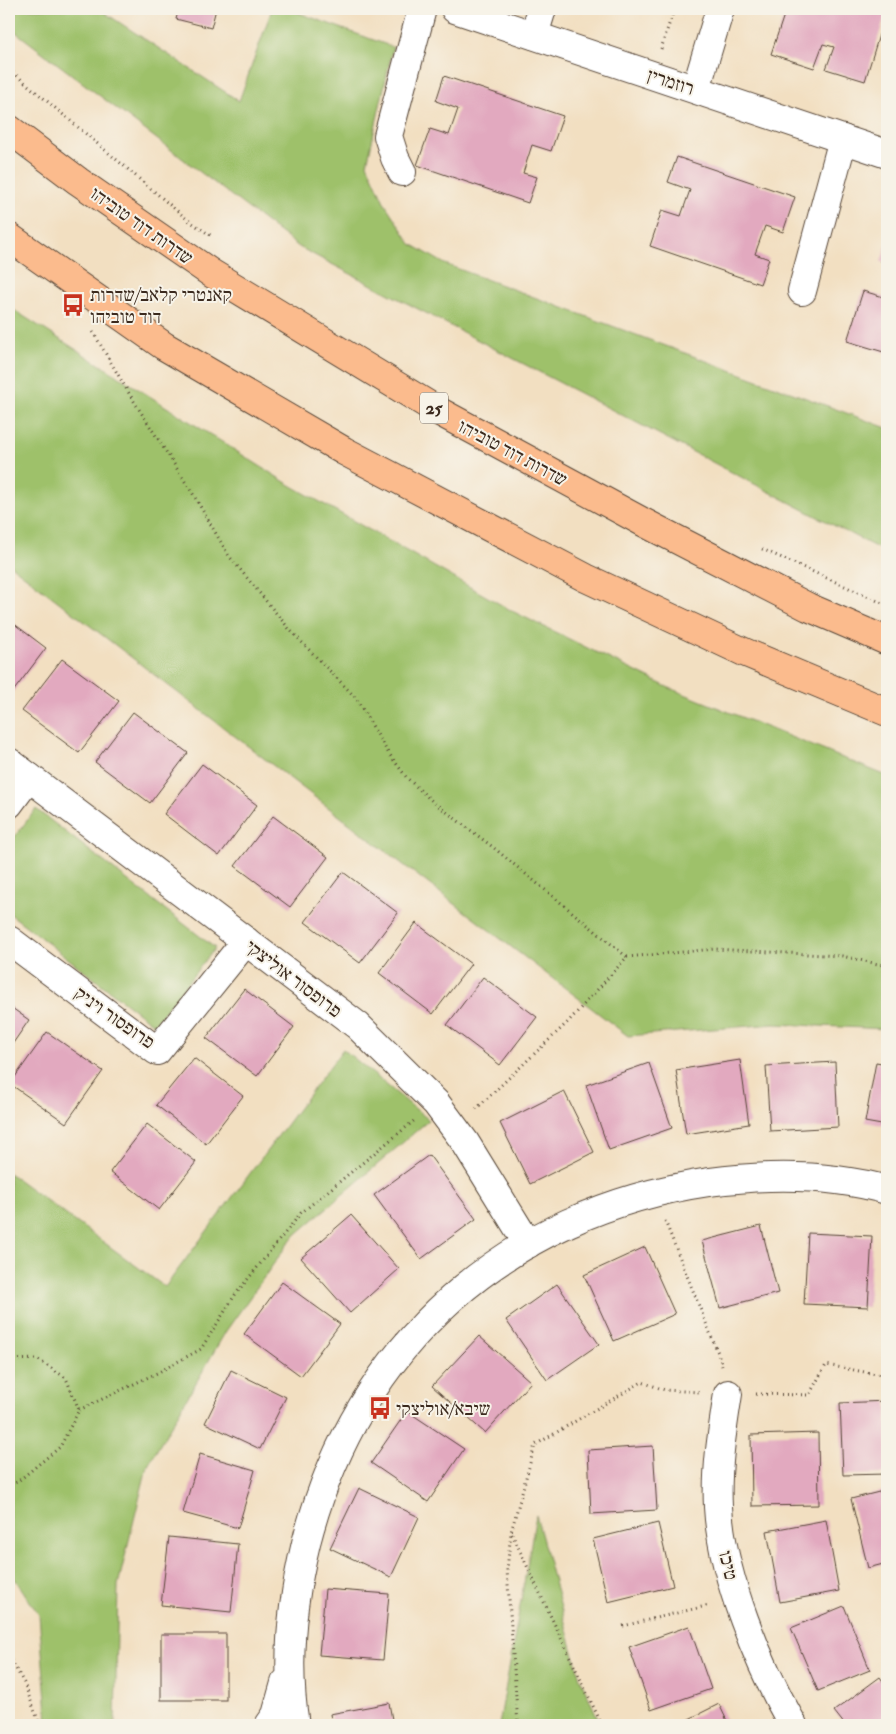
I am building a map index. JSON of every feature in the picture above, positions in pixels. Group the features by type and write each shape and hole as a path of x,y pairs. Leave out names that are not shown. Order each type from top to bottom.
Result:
{"highway":[{"name":"שדרות דוד טוביהו","path":"9,129 78,181 211,273 440,412 643,522 808,607 887,641"},
{"path":"9,237 164,346 344,451 586,578 744,652 887,712"}],"street":[{"path":"402,172 394,158 388,136 422,9"},
{"name":"רוזמרין","path":"455,9 887,154"},
{"path":"534,35 542,9"},
{"path":"696,89 720,9"},
{"path":"802,292 843,139"},
{"path":"9,804 19,770"},
{"name":"פרופסור אוליצקי","path":"19,770 358,1026 436,1102 455,1128 528,1244"},
{"name":"פרופסור ויניק","path":"9,940 157,1051 246,941"},
{"path":"294,1725 288,1672 289,1640 298,1576 313,1515 328,1470 350,1425 374,1388 406,1345 439,1310 470,1282 505,1257 588,1213 653,1193 731,1179 774,1176 860,1183 887,1190"},
{"name":"טיכו","path":"728,1394 718,1460 718,1508 728,1567 737,1598 781,1704 793,1725"},
{"path":"269,1725 276,1715 288,1672"}],"path":[{"path":"653,75 674,9"},
{"path":"9,69 188,220 219,241"},
{"path":"92,330 130,396 194,494 229,556 290,630 356,698 387,751 407,778 432,801 494,848 627,957"},
{"path":"761,549 887,605"},
{"path":"455,1128 568,1022 627,957 715,949 842,956 887,966"},
{"path":"9,1485 17,1482 60,1447 79,1410 157,1373 201,1349 236,1295 301,1213 436,1102"},
{"path":"653,1193 718,1353 728,1394"},
{"path":"9,1360 37,1359 66,1378 79,1410"},
{"path":"518,1725 507,1570 511,1532 535,1445 642,1382 665,1390 728,1394 809,1395 826,1365 887,1376"},
{"path":"511,1532 602,1725"},
{"path":"623,1626 737,1598"},
{"path":"9,1656 24,1683 40,1725"}],"green space":[{"path":"9,9 99,9 239,101 272,9 288,9 393,47 367,164 385,204 411,244 445,264 887,428 887,553 299,247 9,27"},
{"path":"9,307 285,482 514,612 667,687 887,776 887,1029 774,1024 628,1036 9,564"},
{"path":"36,809 215,948 154,1025 9,913 9,844"},
{"path":"343,1049 429,1120 292,1238 226,1331 147,1467 118,1585 115,1725 48,1725 39,1615 9,1570 9,1173 165,1287"},
{"path":"536,1515 580,1678 601,1725 499,1725"}],"building":[{"path":"179,9 216,9 211,28 176,19"},
{"path":"786,9 887,9 865,81 826,69 834,47 823,44 814,68 771,54"},
{"path":"444,76 563,116 551,151 532,145 523,173 537,177 528,203 417,165 430,129 449,135 458,109 436,101"},
{"path":"677,157 795,197 783,232 765,226 755,254 769,259 760,284 650,246 662,210 681,216 690,190 668,182"},
{"path":"887,243 887,263 881,262"},
{"path":"863,291 887,298 887,353 847,341"},
{"path":"9,620 46,648 9,697"},
{"path":"62,659 119,701 79,753 22,711"},
{"path":"133,712 188,753 150,803 95,762"},
{"path":"202,764 257,805 219,856 164,814"},
{"path":"273,816 328,857 290,907 235,866"},
{"path":"343,872 398,913 360,963 305,922"},
{"path":"416,923 471,964 433,1014 379,973"},
{"path":"483,977 537,1017 500,1065 447,1025"},
{"path":"244,989 294,1027 257,1076 206,1038"},
{"path":"9,1006 29,1020 9,1049"},
{"path":"47,1032 103,1071 66,1123 10,1084"},
{"path":"194,1058 243,1096 206,1144 156,1105"},
{"path":"740,1060 749,1124 686,1134 676,1070"},
{"path":"835,1062 838,1127 770,1131 766,1066"},
{"path":"876,1062 887,1064 887,1126 865,1122"},
{"path":"649,1063 672,1128 609,1150 586,1085"},
{"path":"564,1091 594,1152 530,1184 500,1123"},
{"path":"147,1124 196,1162 159,1210 110,1172"},
{"path":"429,1155 476,1219 421,1259 374,1195"},
{"path":"351,1215 399,1269 350,1313 301,1258"},
{"path":"761,1226 778,1293 720,1308 702,1241"},
{"path":"808,1233 872,1236 868,1307 804,1304"},
{"path":"645,1247 675,1314 614,1341 584,1275"},
{"path":"282,1282 340,1324 301,1376 244,1334"},
{"path":"557,1284 599,1344 547,1380 506,1320"},
{"path":"479,1336 531,1382 485,1433 432,1386"},
{"path":"231,1370 286,1397 260,1449 205,1423"},
{"path":"887,1401 887,1474 843,1475 840,1403"},
{"path":"407,1411 464,1449 428,1502 371,1463"},
{"path":"818,1433 819,1505 752,1506 751,1435"},
{"path":"653,1446 657,1510 591,1514 588,1450"},
{"path":"200,1454 255,1470 238,1528 183,1513"},
{"path":"359,1488 419,1517 391,1577 330,1548"},
{"path":"887,1490 887,1563 868,1568 851,1499"},
{"path":"826,1520 839,1591 780,1602 767,1531"},
{"path":"658,1523 673,1586 608,1602 593,1539"},
{"path":"169,1537 238,1544 231,1612 161,1605"},
{"path":"325,1589 389,1594 383,1660 319,1655"},
{"path":"844,1606 870,1670 818,1691 791,1628"},
{"path":"689,1626 711,1689 651,1710 629,1647"},
{"path":"161,1634 226,1634 226,1700 161,1700"},
{"path":"880,1677 887,1687 887,1725 845,1725 834,1711"},
{"path":"389,1703 393,1725 332,1725 330,1714"},
{"path":"719,1704 729,1725 677,1725"}],"place":[{"name":"קאנטרי קלאב/שדרות דוד טוביהו","path":"73,305"},
{"name":"שיבא/אוליצקי","path":"380,1408"}]}
